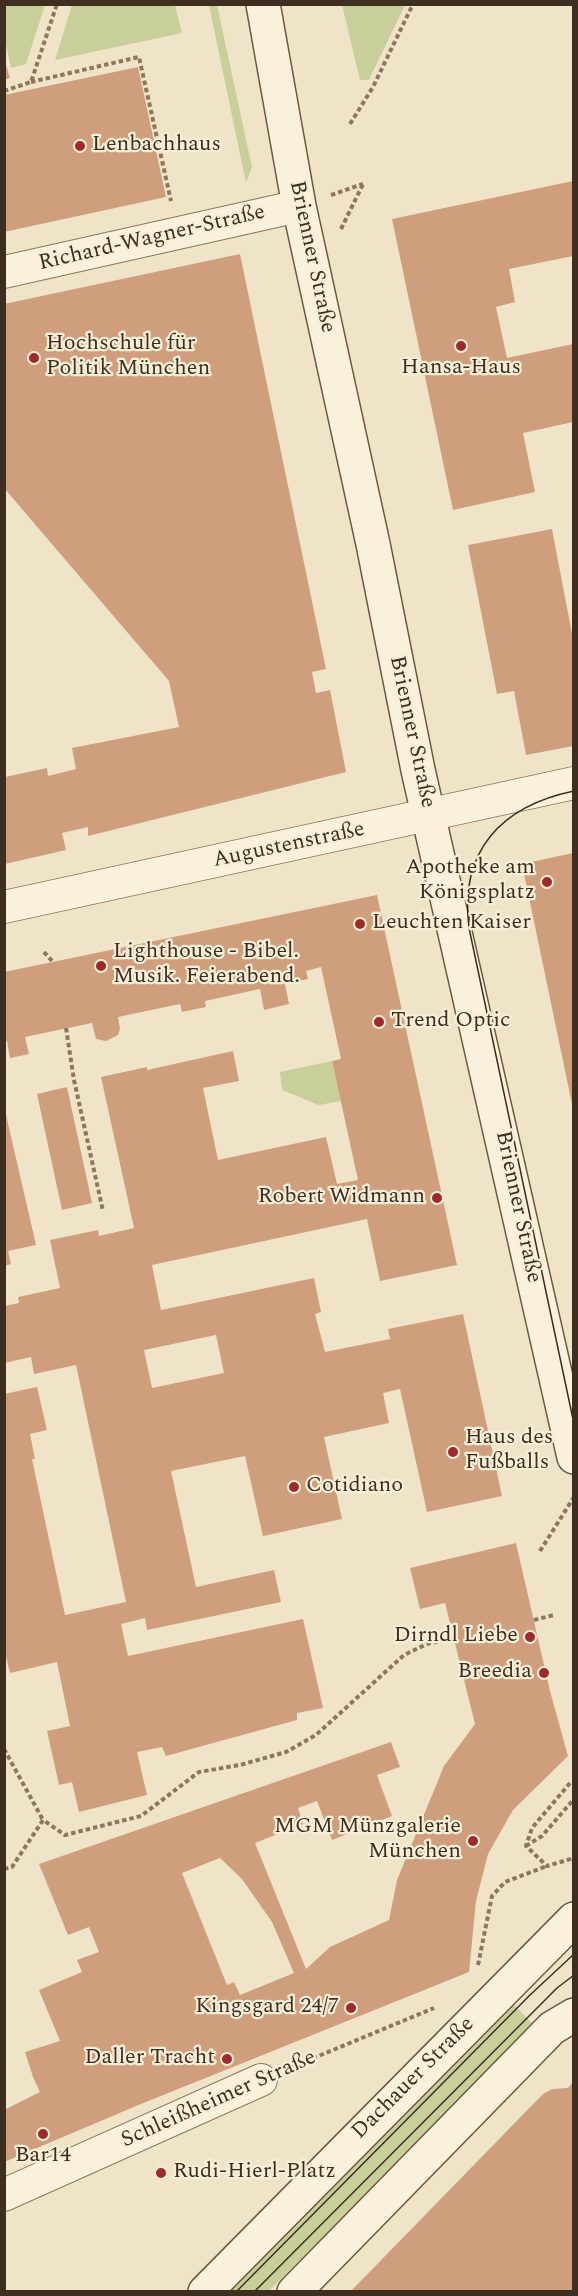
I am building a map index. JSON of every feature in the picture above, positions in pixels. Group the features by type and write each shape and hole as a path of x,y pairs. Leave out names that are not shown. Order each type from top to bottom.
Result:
{"main road":[{"name":"Brienner Straße","path":"262,4 299,206 373,544 418,770 573,1457"},
{"name":"Dachauer Straße","path":"205,2292 573,1919"},
{"path":"294,2292 552,2028 573,2014"}],"street":[{"name":"Richard-Wagner-Straße","path":"4,272 299,206"},
{"name":"Augustenstraße","path":"4,908 573,783"},
{"name":"Schleißheimer Straße","path":"4,2195 261,2080"}],"path":[{"path":"32,82 57,4"},
{"path":"351,124 373,87 413,4"},
{"path":"4,91 32,82 139,57 171,198"},
{"path":"44,952 53,963"},
{"path":"66,1028 74,1080 103,1211"},
{"path":"540,1551 573,1497"},
{"path":"534,1620 554,1615"},
{"path":"4,1749 43,1820 65,1835 141,1816 199,1772 240,1765 286,1752 316,1735 404,1655 427,1644 454,1638"},
{"path":"526,1846 532,1828 570,1783"},
{"path":"526,1846 542,1836 573,1799"},
{"path":"4,1869 12,1867 43,1820"},
{"path":"526,1846 547,1866"},
{"path":"478,1968 492,1896 505,1882 573,1858"},
{"name":"Schleißheimer Straße","path":"261,2080 435,2008"}],"green space":[{"path":"4,5 45,5 26,64 11,68 5,40"},
{"path":"72,5 175,5 182,33 55,60"},
{"path":"209,5 217,5 252,167 246,183"},
{"path":"342,5 405,5 369,80 360,80"},
{"path":"332,1061 341,1101 319,1105 282,1090 280,1072"},
{"path":"511,2002 534,2025 269,2291 224,2292"}],"building":[{"path":"4,58 10,78 4,80"},
{"name":"Lenbachhaus","path":"138,67 166,197 4,232 4,95"},
{"path":"573,181 573,256 509,269 515,302 496,307 507,358 573,344 573,422 523,433 535,492 453,510 392,219"},
{"path":"240,254 326,669 312,672 316,693 330,690 346,772 88,836 88,827 62,833 66,850 5,864 5,777 47,768 48,776 76,769 72,748 179,727 169,681 4,488 4,304"},
{"path":"552,529 573,639 573,746 526,755 514,691 497,694 468,545"},
{"path":"573,853 573,1104 572,1104 522,864"},
{"path":"377,895 457,1265 380,1281 367,1219 152,1265 161,1310 314,1278 321,1312 315,1314 325,1352 390,1339 388,1329 463,1314 502,1496 427,1512 400,1389 383,1393 389,1423 324,1437 342,1519 263,1536 245,1456 171,1471 196,1587 274,1570 281,1602 147,1630 145,1618 121,1624 128,1656 303,1619 323,1708 297,1713 297,1720 166,1756 162,1747 137,1752 147,1795 79,1812 72,1782 59,1785 47,1731 70,1726 57,1662 10,1673 4,1648 4,1394 37,1387 47,1430 30,1434 35,1459 32,1459 65,1615 126,1602 76,1365 34,1374 31,1357 4,1363 4,1306 19,1303 18,1297 60,1288 50,1240 98,1230 99,1236 134,1228 101,1077 147,1067 147,1070 233,1051 239,1081 203,1088 218,1160 326,1137 337,1184 358,1180 332,1061 341,1059 321,967 306,971 308,979 285,984 289,1004 264,1010 260,989 205,1001 206,1007 182,1012 180,1004 118,1017 120,1029 118,1035 106,1041 96,1039 92,1023 25,1037 29,1054 10,1058 7,1041 4,1041 4,972","holes":["216,1335 224,1373 152,1388 144,1350"]},
{"path":"67,1087 92,1203 62,1210 37,1094"},
{"path":"4,1106 36,1245 8,1251 11,1264 4,1266"},
{"path":"516,1543 550,1691 568,1756 513,1810 488,1854 476,1901 469,1972 136,2106 4,2162 4,2110 40,2092 25,2052 60,2041 39,1990 82,1972 77,1960 99,1952 89,1927 68,1935 39,1864 391,1742 400,1767 377,1775 392,1816 332,1840 317,1801 298,1808 303,1824 255,1843 306,1969 330,1947 389,1920 397,1880 444,1766 475,1724 445,1603 420,1609 410,1568","holes":["220,1858 242,1879 272,1922 294,1973 240,1995 234,1982 227,1985 182,1873"]},
{"path":"573,2082 573,2292 350,2292 543,2094 552,2089 568,2088"}],"tram line":[{"path":"574,791 548,798 525,808 490,836 471,876 468,901 469,928 574,1424"},
{"path":"236,2292 530,1995 574,1954"},
{"path":"254,2292 557,1988 574,1975"}],"place":[{"name":"Lenbachhaus","path":"80,146"},
{"name":"Hansa-Haus","path":"461,346"},
{"name":"Hochschule für Politik München","path":"34,358"},
{"name":"Apotheke am Königsplatz","path":"547,882"},
{"name":"Leuchten Kaiser","path":"360,924"},
{"name":"Lighthouse - Bibel. Musik. Feierabend.","path":"101,966"},
{"name":"Trend Optic","path":"379,1022"},
{"name":"Robert Widmann","path":"437,1198"},
{"name":"Haus des Fußballs","path":"453,1452"},
{"name":"Cotidiano","path":"294,1487"},
{"name":"Dirndl Liebe","path":"530,1637"},
{"name":"Breedia","path":"544,1673"},
{"name":"MGM Münzgalerie München","path":"473,1841"},
{"name":"Kingsgard 24/7","path":"351,2008"},
{"name":"Daller Tracht","path":"227,2059"},
{"name":"Bar14","path":"43,2134"},
{"name":"Rudi-Hierl-Platz","path":"161,2173"}]}
